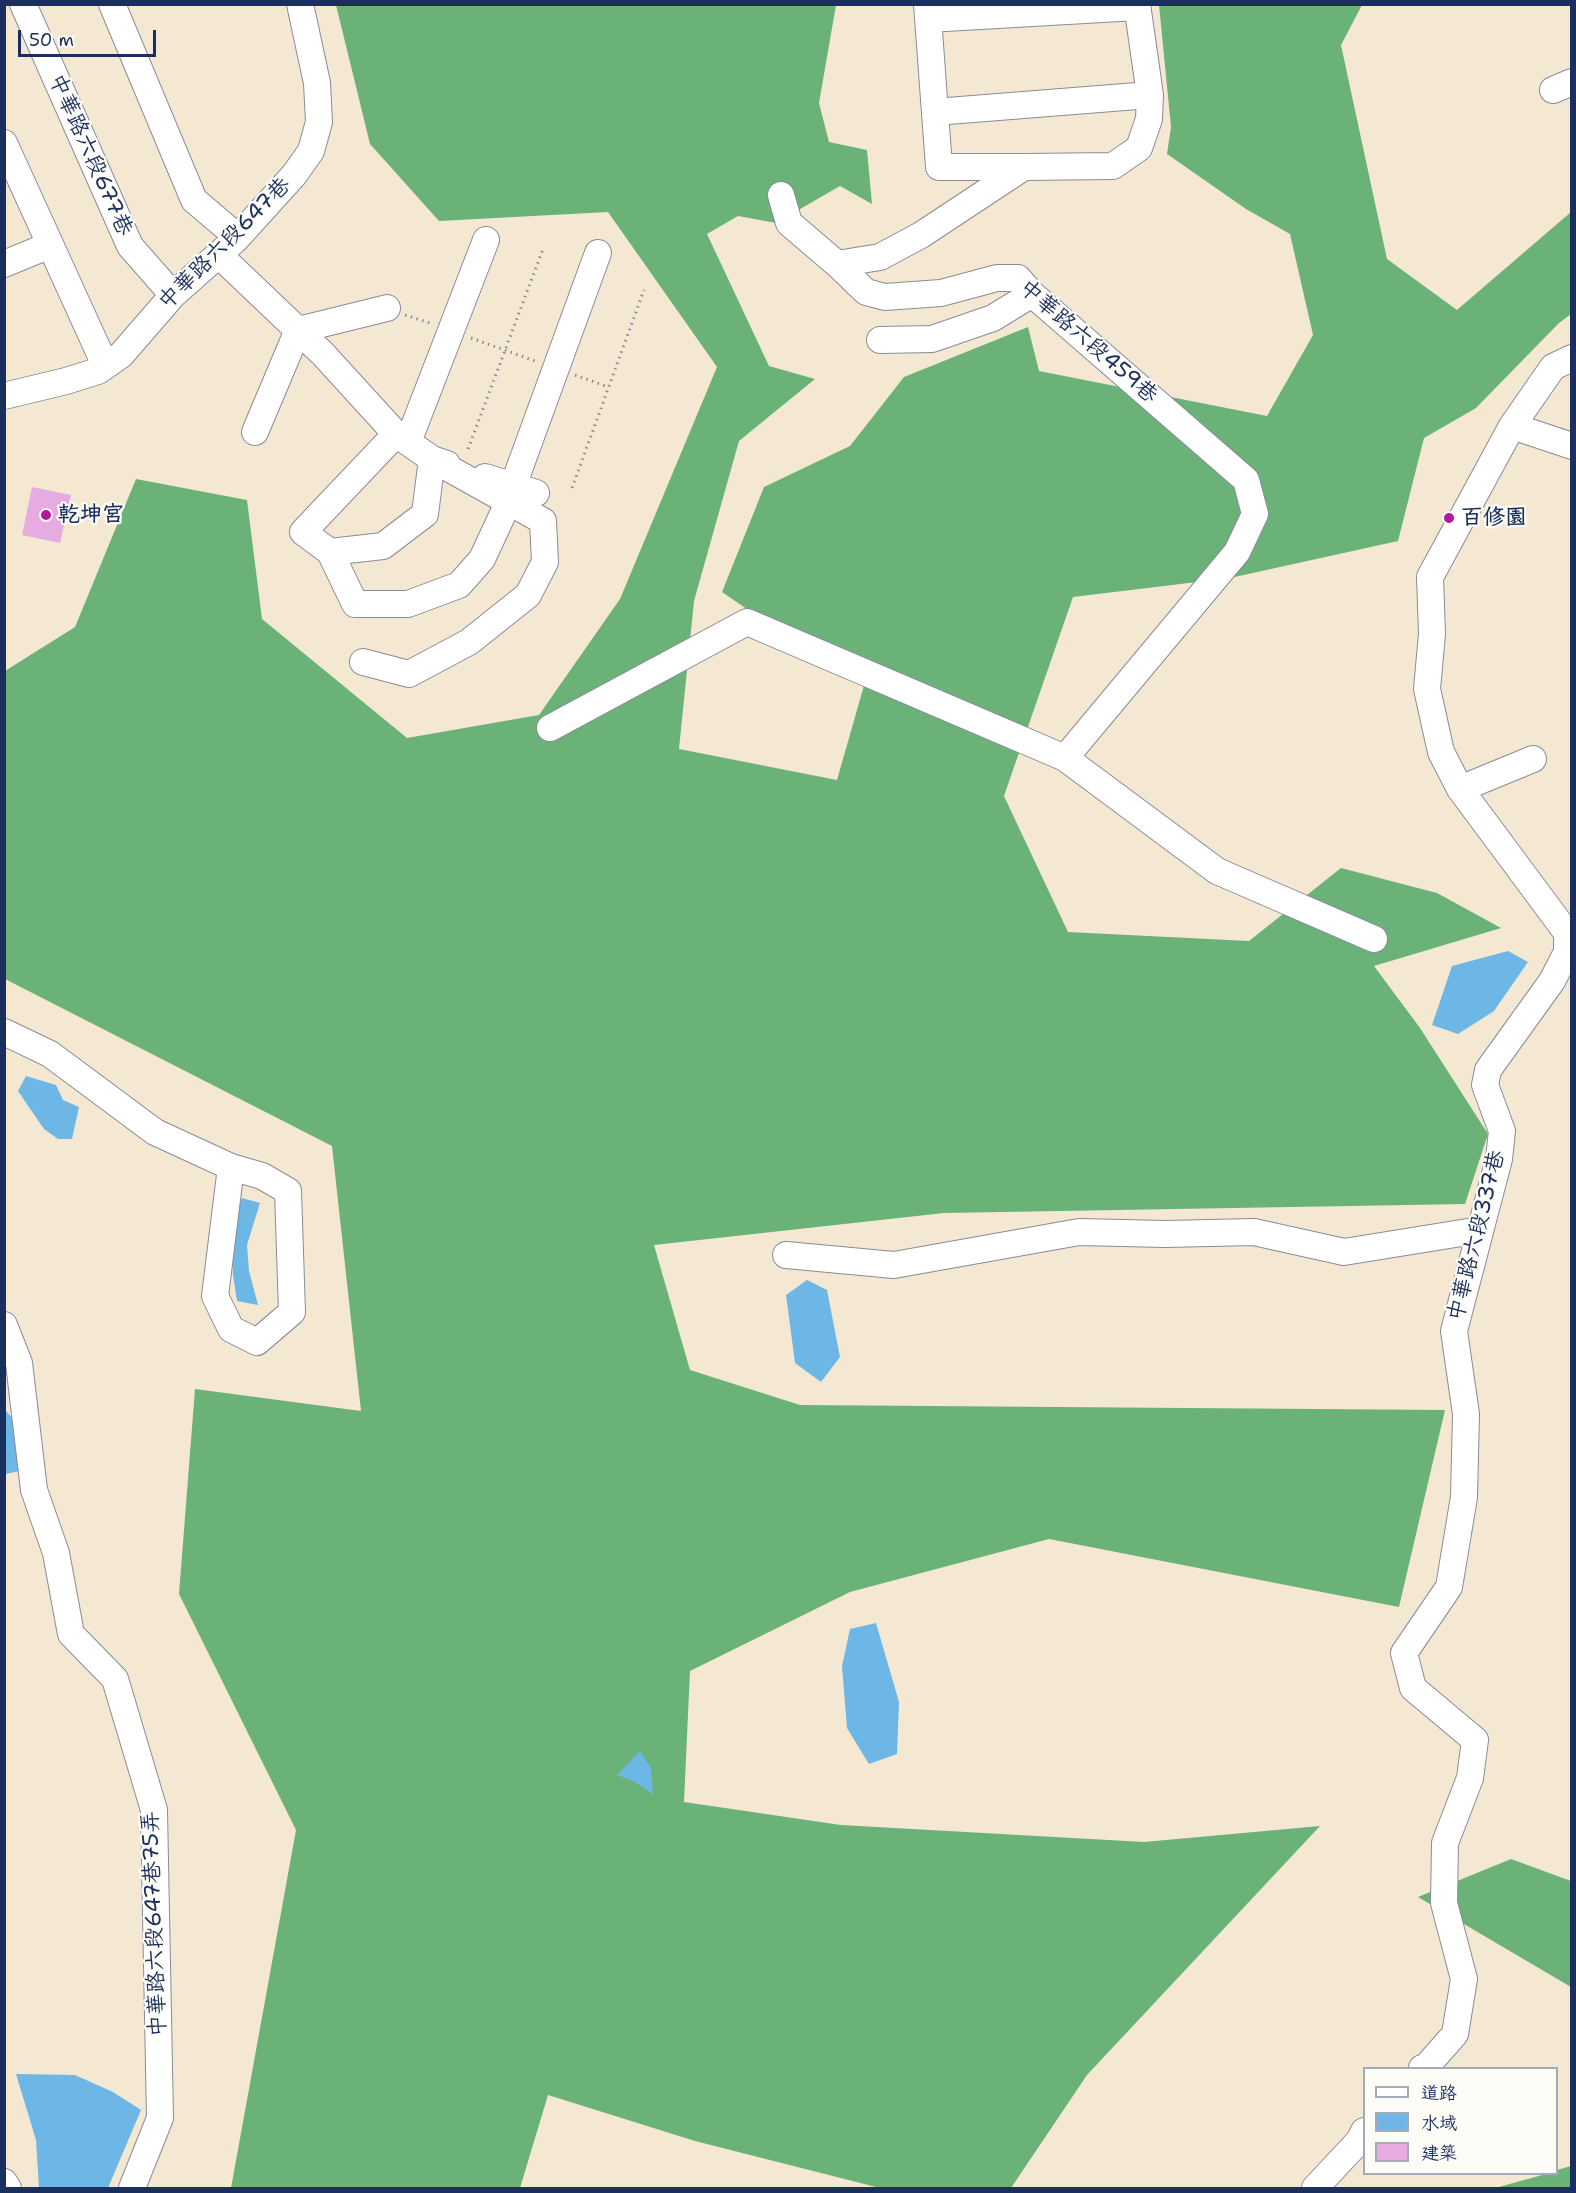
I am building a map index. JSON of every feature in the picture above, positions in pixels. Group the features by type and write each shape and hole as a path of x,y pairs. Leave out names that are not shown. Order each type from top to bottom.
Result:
{"street":[{"name":"中華路六段677巷","path":"23,4 130,246 173,295"},
{"path":"112,4 194,200 234,234 228,247 298,330 402,438 432,459 519,494 543,521 545,562 528,595 469,642 409,674 363,662"},
{"name":"中華路六段647巷","path":"8,394 66,381 98,370 121,354 173,295 228,247 294,175 310,150 320,122 317,83 300,4"},
{"path":"1137,6 1150,95 1149,119 1139,148 1113,166 939,166 928,12 1137,6"},
{"path":"935,112 1150,95"},
{"path":"4,143 105,365"},
{"path":"837,264 880,257 921,235 1024,167"},
{"name":"中華路六段459巷","path":"781,195 789,223 866,292 885,297 940,294 997,278 1018,278 1032,294 1246,480 1255,514 1237,552 1065,758"},
{"path":"486,240 451,330 402,438 303,532 330,552 355,604 408,604 459,585 482,559 519,494 556,368 598,254"},
{"path":"4,264 50,245"},
{"path":"880,340 932,339 993,318 1032,294"},
{"path":"298,330 387,308"},
{"path":"255,432 298,330"},
{"name":"中華路六段337巷","path":"1426,2067 1455,2034 1464,1979 1444,1903 1445,1843 1470,1778 1475,1740 1413,1688 1404,1653 1449,1587 1464,1497 1466,1414 1454,1331 1499,1159 1502,1131 1485,1085 1488,1070 1569,955 1568,933 1460,789 1441,752 1427,689 1432,634 1430,577 1512,426 1553,367 1572,358"},
{"path":"1512,426 1572,446"},
{"path":"330,552 383,546 425,514 432,459"},
{"path":"550,728 747,622 1065,758 1217,871 1374,939"},
{"path":"1460,789 1533,759"},
{"path":"4,1032 50,1054 155,1132 231,1167 262,1176 288,1191 292,1312 257,1342 231,1329 215,1296 231,1167"},
{"path":"786,1256 894,1265 1079,1232 1165,1234 1254,1232 1344,1252 1480,1230"},
{"name":"中華路六段647巷75弄","path":"4,1325 19,1363 34,1490 56,1553 71,1634 115,1679 154,1810 160,2118 132,2188"},
{"path":"1315,2188 1363,2134"},
{"path":"4,2182 8,2188"}],"path":[{"path":"468,449 543,249"},
{"path":"572,488 644,290"},
{"path":"387,308 608,387"}],"green space":[{"path":"336,5 836,5 819,103 829,142 867,150 872,204 840,186 776,223 738,216 707,234 769,366 815,379 739,441 694,601 679,749 837,780 867,675 802,647 722,592 764,487 850,446 904,377 1028,327 1039,371 1267,416 1313,335 1290,234 1246,209 1167,154 1171,127 1159,5 1362,5 1341,45 1387,259 1457,310 1571,212 1571,314 1559,323 1476,408 1424,438 1398,541 1230,578 1073,597 1004,796 1068,932 1249,941 1341,868 1437,893 1501,928 1374,966 1420,1028 1488,1134 1465,1204 944,1213 654,1245 690,1370 800,1405 1445,1410 1399,1607 1049,1539 850,1592 690,1671 684,1802 841,1825 1144,1842 1320,1826 1087,2075 1011,2188 880,2188 695,2141 548,2095 520,2188 231,2188 296,1830 179,1594 195,1389 361,1411 332,1146 5,979 5,671 75,627 136,479 247,500 262,619 407,738 539,715 620,599 717,367 608,212 439,221 370,144"},
{"path":"1511,1859 1571,1881 1571,1987 1418,1897"},
{"path":"1571,2166 1571,2188 1495,2188 1542,2175 1558,2175 1558,2170"}],"water":[{"path":"1508,951 1528,962 1494,1011 1458,1034 1432,1025 1452,966"},
{"path":"26,1076 56,1085 63,1100 79,1107 72,1139 58,1139 44,1129 18,1091"},
{"path":"242,1198 260,1203 247,1245 249,1271 258,1305 237,1301 233,1275 232,1226"},
{"path":"807,1280 827,1290 840,1357 821,1382 795,1363 786,1295"},
{"path":"5,1410 16,1422 20,1471 5,1474"},
{"path":"876,1623 899,1702 897,1754 869,1764 847,1728 842,1666 850,1629"},
{"path":"640,1751 651,1768 653,1794 633,1781 617,1775"},
{"path":"16,2074 75,2075 113,2092 141,2110 108,2188 39,2188 36,2140"}],"building":[{"name":"乾坤宮","path":"32,487 71,495 60,543 22,535"}],"place":[{"name":"乾坤宮","path":"46,515"},
{"name":"百修園","path":"1449,518"}]}
